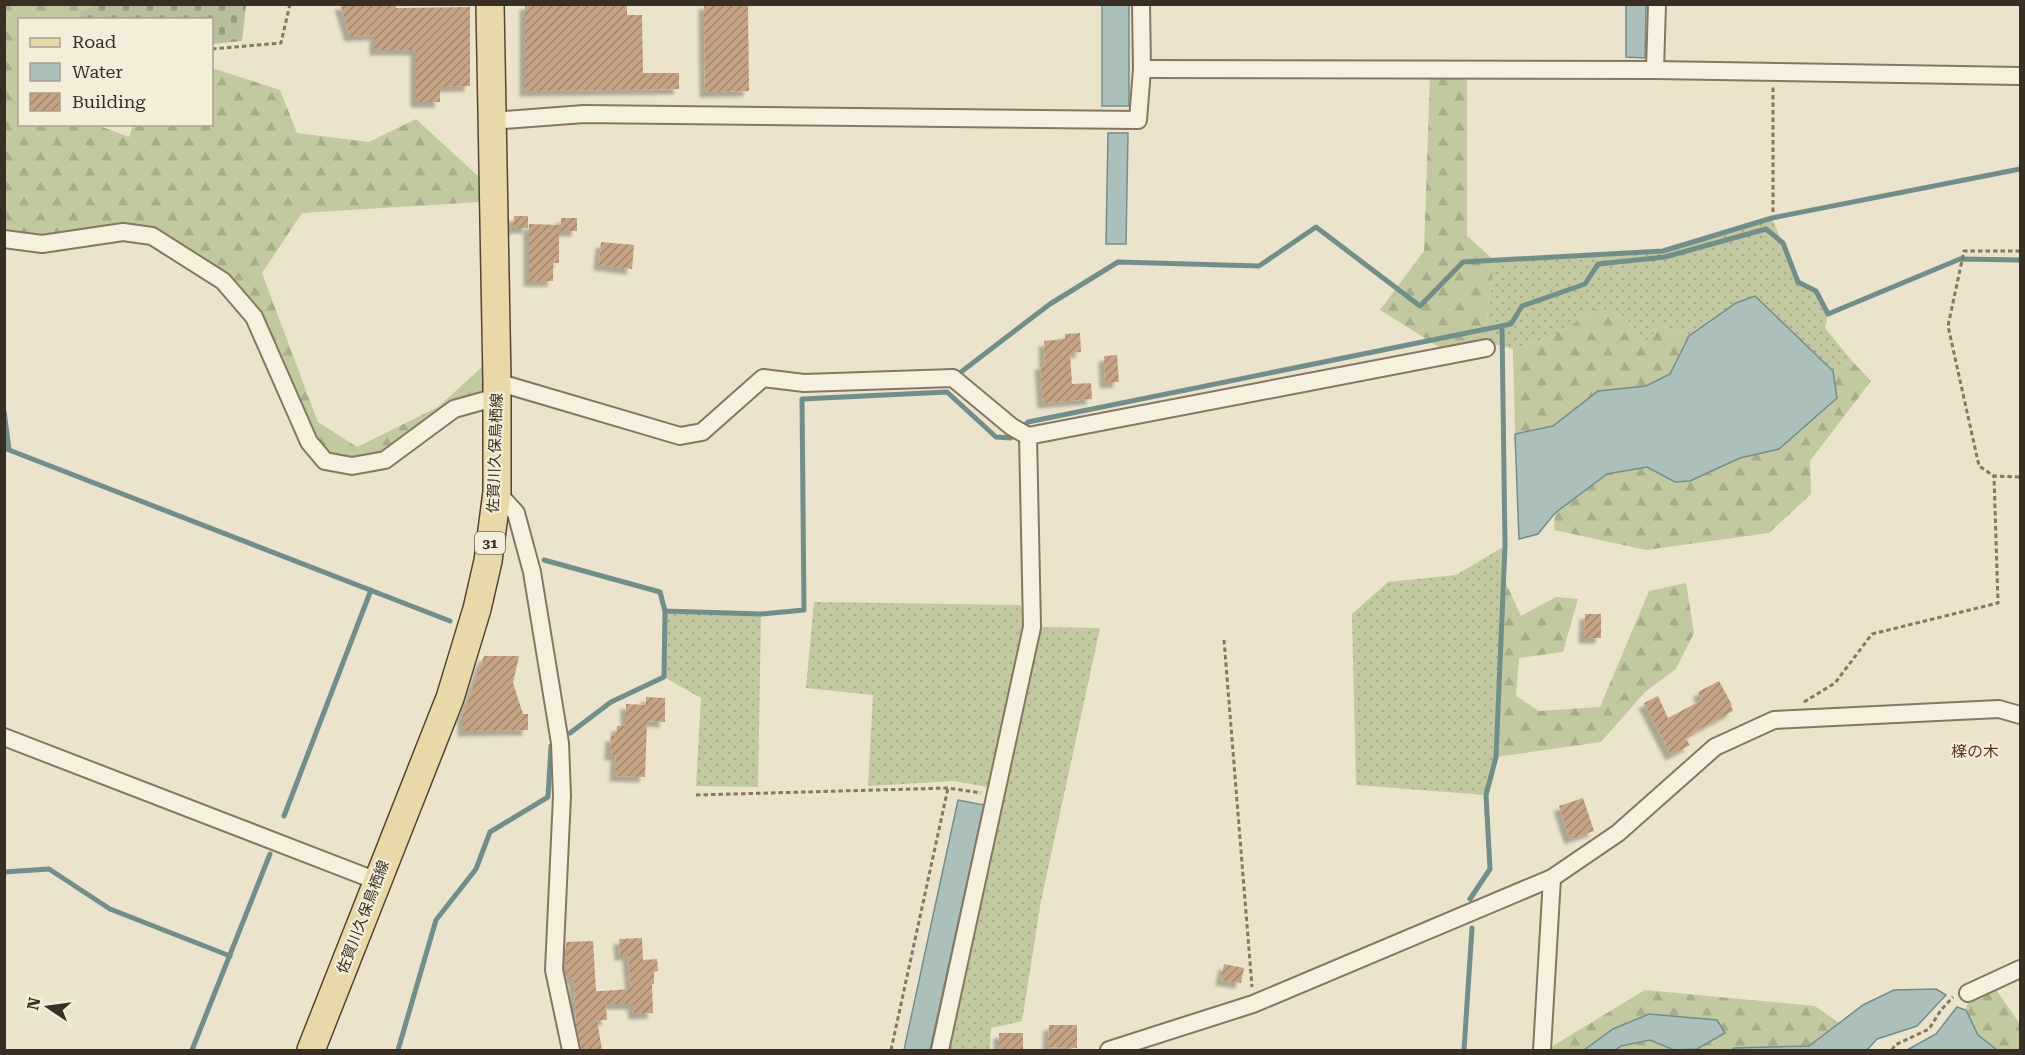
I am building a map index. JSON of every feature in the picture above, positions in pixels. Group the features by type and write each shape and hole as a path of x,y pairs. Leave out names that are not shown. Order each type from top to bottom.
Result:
{"main road":[{"name":"佐賀川久保鳥栖線","path":"311,1050 453,687 477,609 488,561 497,492 490,4"}],"street":[{"path":"491,121 584,114 1138,120 1142,69 1141,4"},
{"path":"1655,70 1657,4"},
{"path":"1142,69 1655,70 2020,76"},
{"path":"4,239 42,244 123,232 152,236 223,281 254,317 309,442 325,461 352,466 385,460 454,409 497,390 680,436 702,432 763,378 804,383 953,378 1012,427 1028,436 1486,348"},
{"path":"940,1050 1032,627 1028,436"},
{"path":"497,492 516,513 532,572 560,743 562,796 554,970 571,1050"},
{"path":"1109,1050 1253,1004 1552,878 1618,833 1715,747 1774,720 1999,709 2020,715"},
{"path":"4,737 377,881"},
{"path":"1542,1050 1552,878"},
{"path":"1968,993 2020,969"}],"path":[{"path":"213,49 281,43 290,4"},
{"path":"1773,72 1773,212"},
{"path":"2020,251 1964,251 1948,326 1979,466 1994,476 2020,477"},
{"path":"1804,702 1835,683 1872,634 1998,603 1994,476"},
{"path":"1224,640 1253,1004"},
{"path":"891,1050 948,788"},
{"path":"696,795 948,788 995,795"},
{"path":"1892,1050 1895,1045 1929,1029 1941,1010 1957,993 1968,993"}],"green space":[{"path":"5,5 98,5 80,11 78,18 18,18 18,126 100,126 129,137 133,126 213,126 213,68 280,90 297,133 369,142 416,119 479,177 480,202 302,213 262,273 318,422 357,447 438,407 482,367 482,393 382,455 361,460 331,456 311,438 256,312 153,230 44,238 5,232"},
{"path":"98,5 246,5 242,41 213,44 213,18 78,18 80,11"},
{"path":"1430,75 1467,75 1467,236 1494,260 1485,341 1439,347 1380,310 1424,251"},
{"path":"1772,218 1798,282 1816,291 1828,314 1825,328 1852,361 1833,371 1791,331 1736,303 1689,336 1660,325 1644,345 1626,318 1598,307 1553,337 1513,349 1485,341 1494,260 1663,251"},
{"path":"1598,307 1626,318 1644,345 1660,325 1689,336 1670,374 1646,386 1598,391 1553,426 1515,434 1513,349 1553,337"},
{"path":"1852,361 1871,381 1810,461 1811,494 1769,533 1646,550 1554,530 1555,513 1607,474 1647,467 1675,482 1690,481 1740,458 1779,449 1837,398 1833,371"},
{"path":"1505,546 1496,757 1486,795 1356,785 1352,614 1388,582 1456,575"},
{"path":"1504,579 1521,616 1556,597 1578,599 1563,652 1519,658 1516,696 1539,711 1600,707 1649,591 1686,583 1694,633 1676,669 1645,692 1601,742 1496,757"},
{"path":"814,602 1020,605 1040,627 1100,628 1041,901 1022,1021 991,1028 990,1050 949,1050 1004,790 954,781 868,786 873,695 806,688"},
{"path":"665,611 761,614 758,787 696,786 701,698 664,677"},
{"path":"1995,988 2020,1024 2020,1050 1997,1050 1978,1035 1966,1010 1969,998"},
{"path":"1645,990 1815,1006 1839,1023 1809,1046 1674,1050 1710,1040 1725,1033 1717,1020 1697,1019 1613,1029 1584,1050 1551,1050 1551,1047"},
{"path":"1650,1040 1674,1050 1615,1050 1621,1046"}],"water":[{"path":"1102,5 1129,5 1129,106 1102,106"},
{"path":"1626,5 1646,5 1645,58 1626,57"},
{"path":"1108,133 1128,133 1126,244 1106,244"},
{"path":"1755,296 1833,371 1837,398 1779,449 1740,458 1690,481 1675,482 1647,467 1607,474 1555,513 1538,534 1519,539 1515,434 1553,426 1598,391 1646,386 1670,374 1689,336 1736,303"},
{"path":"958,800 984,805 930,1050 904,1050"},
{"path":"1936,989 1946,995 1917,1026 1877,1039 1867,1050 1731,1050 1734,1048 1809,1046 1863,1005 1894,990"},
{"path":"1957,1007 1966,1010 1978,1035 1997,1050 1907,1050 1936,1034"},
{"path":"1649,1014 1717,1020 1725,1033 1697,1049 1674,1050 1650,1040 1621,1046 1615,1050 1584,1050 1613,1029"}],"building":[{"path":"340,4 396,4 396,8 470,7 470,86 440,87 440,102 416,102 416,50 375,50 375,35 350,36"},
{"path":"525,4 627,4 627,15 642,15 643,73 679,73 679,89 525,91"},
{"path":"704,4 748,4 749,91 705,92"},
{"path":"514,216 528,216 528,228 513,228"},
{"path":"561,218 577,218 577,231 561,231"},
{"path":"529,224 559,225 559,263 553,263 553,281 529,281"},
{"path":"601,242 634,245 632,269 599,265"},
{"path":"1080,333 1081,352 1070,353 1072,384 1091,383 1092,399 1043,403 1040,364 1045,364 1044,341 1065,339 1065,334"},
{"path":"1117,355 1119,382 1105,383 1104,356"},
{"path":"1585,614 1601,614 1601,638 1584,638"},
{"path":"484,656 519,656 513,683 523,714 528,714 528,730 463,731 463,715"},
{"path":"1719,681 1733,711 1692,733 1693,735 1686,739 1690,745 1671,755 1644,703 1658,696 1668,718 1702,700 1698,692"},
{"path":"646,697 665,698 665,722 647,721 645,777 615,776 616,755 610,755 611,736 616,736 617,726 626,726 626,704 646,705"},
{"path":"1583,798 1594,831 1570,839 1559,806"},
{"path":"642,938 643,960 657,959 658,971 654,972 654,984 652,984 653,1013 634,1014 633,1004 606,1004 607,1020 597,1020 602,1050 582,1050 576,1025 574,978 567,979 566,975 566,942 593,941 596,991 602,991 631,989 628,955 620,955 619,939"},
{"path":"1224,964 1244,968 1241,983 1221,980"},
{"path":"1049,1025 1077,1025 1077,1048 1048,1047"},
{"path":"999,1033 1023,1033 1023,1050 999,1050"}],"waterway":[{"path":"961,372 1050,304 1118,262 1259,266 1316,227 1420,306 1463,262 1663,251 1772,218 2020,169"},
{"path":"544,560 660,592 665,611 761,614 804,610 802,399 947,392 996,437 1011,438 1028,422 1511,324 1522,306 1585,284 1598,264 1665,257 1766,229 1783,243 1798,282 1816,291 1828,314 1960,259 2020,260"},
{"path":"1470,899 1490,869 1486,795 1496,757 1505,546 1502,326"},
{"path":"4,411 9,449"},
{"path":"4,448 450,621"},
{"path":"284,816 371,590"},
{"path":"570,733 611,702 664,677 665,611"},
{"path":"398,1050 436,920 476,869 490,832 548,797 551,746"},
{"path":"192,1050 270,854"},
{"path":"4,872 49,869 110,909 230,956"},
{"path":"1464,1050 1472,928"}],"district":[{"name":"檪の木","path":"1975,751"}]}
